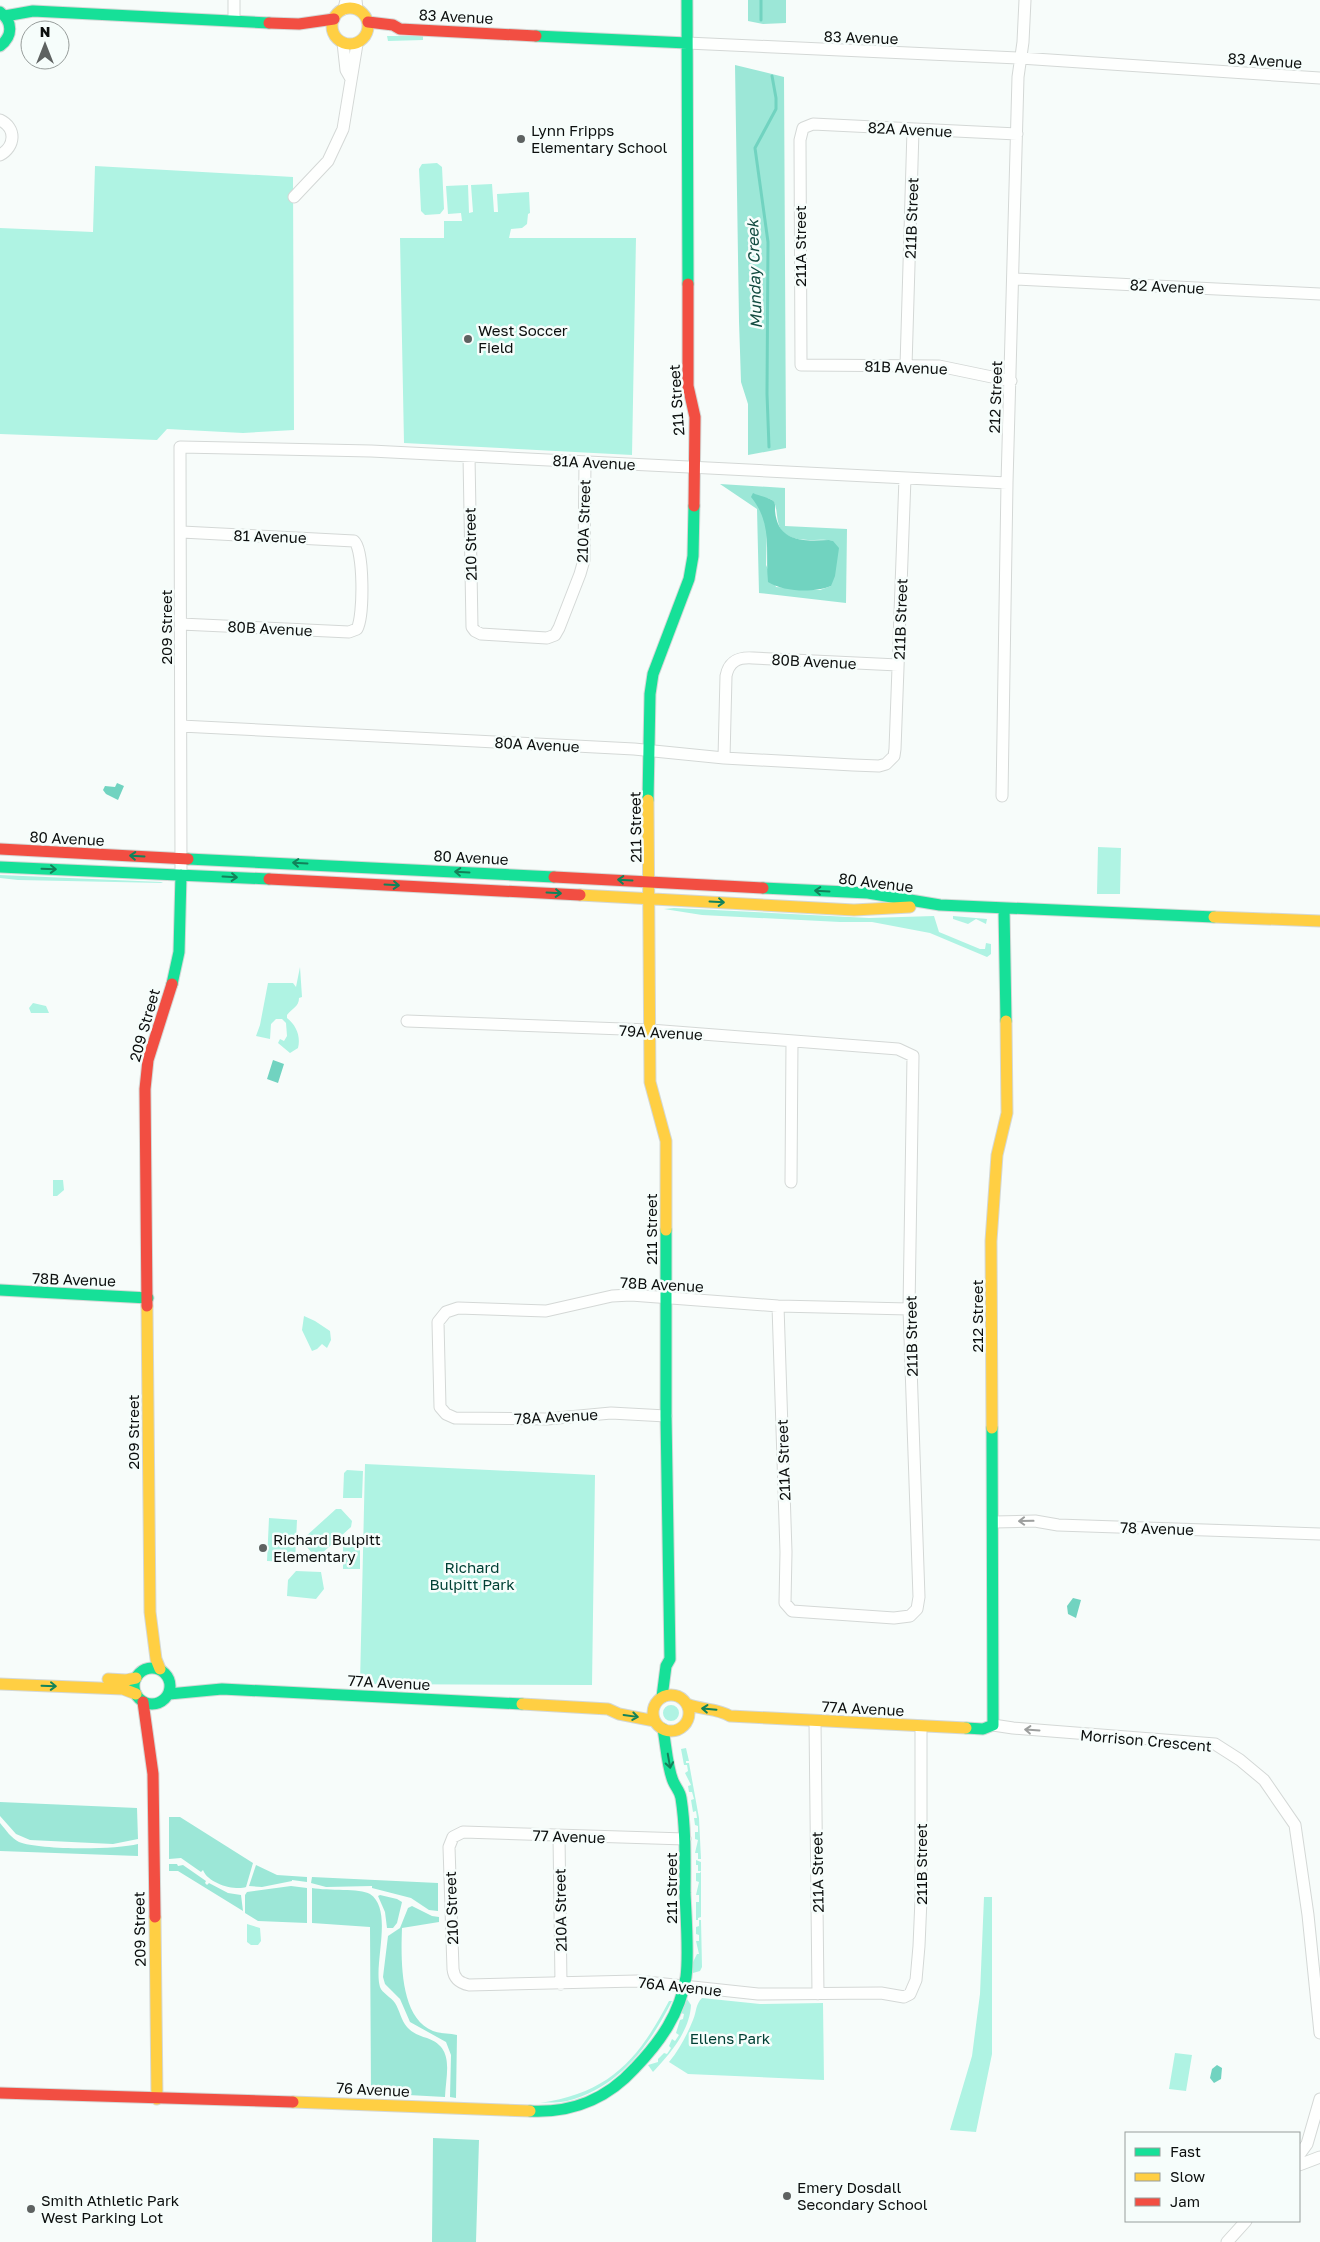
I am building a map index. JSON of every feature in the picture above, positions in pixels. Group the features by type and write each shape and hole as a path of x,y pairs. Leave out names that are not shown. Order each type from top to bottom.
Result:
{"street":[{"path":"234,0 234,20"},
{"name":"211 Street","path":"682,1700 674,1666 670,1659 666,1416 666,1142 650,1082 648,751 650,694 653,674 691,568 695,417 688,386 687,0"},
{"name":"212 Street","path":"1002,796 1007,483 1017,134 1020,58 1023,42 1025,0"},
{"path":"294,197 328,160 336,144 346,115 350,76 354,70 357,44 366,36 368,22 357,5 345,5 334,19 333,32"},
{"path":"11,30 3,14 33,12 299,24 334,19"},
{"path":"2,47 11,30 42,13"},
{"name":"83 Avenue","path":"368,22 393,25 400,29 1020,58 1320,78"},
{"path":"299,24 307,29 333,32 343,43 346,70 350,76"},
{"name":"83 Avenue","path":"366,36 396,32 400,29"},
{"path":"343,43 357,44"},
{"path":"0,155 6,152 12,142 11,130 1,117"},
{"name":"82A Avenue","path":"803,128 813,124 1017,134"},
{"name":"211A Street","path":"801,365 800,140 803,128"},
{"name":"211B Street","path":"906,366 913,130"},
{"name":"82 Avenue","path":"1014,279 1320,294"},
{"name":"81B Avenue","path":"801,365 940,366 1011,381"},
{"name":"81A Avenue","path":"180,447 371,451 1007,483"},
{"name":"209 Street","path":"160,1669 156,1659 150,1612 145,1089 148,1060 175,974 179,952 182,532 180,447"},
{"name":"210 Street","path":"470,456 472,627 481,634 547,638 555,635"},
{"name":"210A Street","path":"555,635 584,560 585,462"},
{"name":"211B Street","path":"892,760 895,749 905,478"},
{"name":"81 Avenue","path":"182,532 337,538 357,543 361,559 361,602 357,629"},
{"name":"80B Avenue","path":"181,624 339,632 349,632 357,629"},
{"name":"80B Avenue","path":"724,758 726,676 731,663 736,659 748,657 898,665"},
{"name":"80A Avenue","path":"181,726 648,751 724,758 880,766 892,760"},
{"name":"80 Avenue","path":"0,849 868,893 940,905"},
{"name":"80 Avenue","path":"0,867 854,910 940,905 1320,921"},
{"name":"212 Street","path":"993,1724 994,1522 991,1242 997,1156 1008,1113 1004,908"},
{"name":"79A Avenue","path":"407,1021 650,1030 898,1049 913,1056"},
{"path":"791,1182 792,1041"},
{"name":"211B Street","path":"913,1056 910,1309 919,1597 917,1609 913,1615"},
{"name":"78B Avenue","path":"0,1290 148,1298"},
{"name":"78B Avenue","path":"446,1414 440,1407 438,1322 446,1312 458,1308 546,1311 612,1296 666,1297 778,1306 910,1309"},
{"name":"211A Street","path":"778,1306 786,1552 785,1603 792,1611 894,1618 913,1615"},
{"name":"78A Avenue","path":"446,1414 456,1418 529,1419 611,1413 666,1416"},
{"name":"78 Avenue","path":"994,1522 1035,1521 1058,1526 1320,1534"},
{"name":"209 Street","path":"139,1674 150,1612"},
{"name":"211 Street","path":"659,1700 666,1666 670,1659"},
{"path":"0,1673 126,1680 148,1668 160,1669 169,1679 222,1689"},
{"path":"139,1674 134,1688 140,1698"},
{"path":"0,1684 123,1689 149,1704 165,1698 169,1679"},
{"name":"77A Avenue","path":"165,1698 222,1689 608,1709 659,1725"},
{"path":"668,1695 682,1700 689,1713 684,1724 672,1731 659,1725 653,1714 659,1700 668,1695"},
{"name":"209 Street","path":"140,1698 152,1758"},
{"name":"209 Street","path":"157,2099 152,1758 157,1713 165,1698"},
{"name":"77A Avenue","path":"608,1709 619,1705 640,1706 659,1700"},
{"name":"77A Avenue","path":"682,1700 698,1709 722,1710 730,1716 983,1729 993,1724"},
{"name":"77A Avenue","path":"684,1724 702,1720 722,1721 730,1716"},
{"name":"211A Street","path":"815,1721 818,1994"},
{"name":"211 Street","path":"683,1986 686,1976 686,1839 679,1790 682,1780 676,1745 684,1724"},
{"name":"Morrison Crescent","path":"993,1724 1013,1728 1215,1744 1240,1760 1264,1780 1295,1825 1308,1915 1320,2033"},
{"name":"211 Street","path":"659,1725 673,1781 679,1790"},
{"name":"211B Street","path":"904,1997 910,1994 916,1980 922,1899 921,1726"},
{"name":"77 Avenue","path":"453,1837 463,1832 686,1839"},
{"name":"210A Street","path":"559,1836 562,1984"},
{"name":"210 Street","path":"453,1837 449,1847 453,1969 456,1978"},
{"name":"76A Avenue","path":"456,1978 469,1984 562,1984 637,1981 758,1994 882,1994 904,1997"},
{"name":"76 Avenue","path":"0,2093 312,2102 534,2111 574,2108 606,2094 630,2074 657,2045 669,2026 683,1986"},
{"path":"1300,2153 1306,2144 1320,2099"},
{"path":"1300,2164 1320,2157"},
{"path":"1227,2242 1245,2222"}],"green space":[{"path":"387,36 423,36 423,40 388,41"},
{"path":"437,163 442,167 444,209 440,214 425,215 421,211 419,169 422,164"},
{"path":"95,166 293,177 294,430 243,433 167,429 157,440 0,434 0,228 93,232"},
{"path":"492,184 494,212 498,212 497,194 529,192 530,213 528,214 527,224 522,228 511,229 509,238 636,238 632,455 404,443 400,238 444,238 444,221 462,221 461,213 448,214 446,186 468,185 469,213 473,212 471,185"},
{"path":"1098,847 1121,848 1120,894 1097,894"},
{"path":"0,875 163,883 18,880 0,878"},
{"path":"664,909 869,918 934,916 939,932 980,949 985,949 986,943 991,944 991,954 987,957 930,933 872,922 702,915"},
{"path":"953,916 987,919 986,924 976,919 968,924 953,919"},
{"path":"300,967 302,997 299,998 297,1005 287,1015 287,1018 297,1031 299,1044 298,1048 290,1053 278,1043 280,1039 284,1041 287,1036 286,1023 282,1019 276,1019 271,1024 270,1039 256,1036 268,983 293,983 296,987"},
{"path":"33,1003 46,1006 49,1013 31,1013 29,1008"},
{"path":"53,1180 63,1180 64,1190 57,1196 53,1196"},
{"path":"304,1316 330,1331 331,1340 327,1348 322,1344 312,1351 302,1330"},
{"name":"Richard Bulpitt Park","path":"365,1464 595,1475 592,1685 360,1684"},
{"path":"347,1470 363,1471 362,1498 343,1498 344,1473"},
{"path":"336,1509 341,1509 352,1521 351,1527 320,1555 314,1555 304,1544 304,1538"},
{"path":"269,1518 297,1520 295,1562 267,1561"},
{"path":"343,1542 360,1542 360,1569 343,1569"},
{"path":"296,1571 321,1572 324,1589 316,1599 287,1596 288,1580"},
{"path":"671,1705 679,1713 671,1721 663,1713"},
{"path":"686,1748 689,1761 686,1761 686,1763 689,1763 699,1818 701,1859 698,1859 698,1853 695,1853 698,1840 695,1839 695,1832 698,1832 698,1826 695,1825 696,1811 693,1812 691,1800 694,1799 692,1792 689,1792 688,1786 691,1785 685,1773 688,1771 687,1765 684,1765 681,1749"},
{"path":"696,1860 701,1862 701,1871 698,1871"},
{"path":"701,1871 701,1917 696,1920 696,1902 699,1902 699,1895 696,1895 699,1882 696,1881 696,1873"},
{"path":"984,1897 992,1897 992,2054 976,2132 950,2130 972,2056 980,1994"},
{"path":"699,1920 701,1920 702,1967 700,1971 693,1973 693,1962 697,1954 699,1954 696,1941 699,1941 699,1935 696,1934 696,1927 699,1926"},
{"path":"247,1924 260,1928 261,1941 258,1945 251,1945 247,1942"},
{"name":"Ellens Park","path":"702,1998 760,2004 823,2003 824,2080 688,2074 669,2062 685,2037 698,2003"},
{"path":"687,1999 691,2005 690,2015 683,2033 666,2058 653,2072 648,2065 658,2062 658,2059 664,2053 667,2054 671,2048 669,2046 672,2039 675,2041 679,2035 676,2033 680,2020 683,2019 684,2014 681,2013"},
{"path":"669,2001 672,2001 653,2034 617,2076 585,2095 564,2102 540,2103 585,2091 603,2082 619,2070 633,2057"},
{"path":"1175,2053 1192,2055 1186,2091 1169,2089"}],"shaded area":[{"path":"748,0 786,0 786,23 763,24 748,21"},
{"path":"735,65 784,77 786,448 748,455 748,404 741,382"},
{"path":"720,484 785,488 785,526 847,529 846,603 759,593 757,509","holes":["761,497 772,500 776,507 780,527 787,535 804,540 833,541 831,586 820,590 776,587 766,565 767,528 761,509"]},
{"path":"753,493 773,501 777,521 787,535 802,540 833,541 839,548 835,576 831,586 816,590 790,590 768,582 767,538 763,517 751,497"},
{"path":"117,783 124,786 118,800 106,794 103,790 105,786 115,787"},
{"path":"273,1060 284,1064 278,1083 267,1079"},
{"path":"1073,1598 1081,1600 1076,1618 1068,1614 1067,1606"},
{"path":"0,1802 137,1808 138,1839 113,1844 30,1840 16,1834 0,1816"},
{"path":"169,1817 180,1817 253,1863 246,1887 236,1888 216,1883 203,1870 201,1872 181,1858 169,1859"},
{"path":"0,1823 16,1840 29,1845 77,1848 138,1844 138,1856 0,1851"},
{"path":"169,1864 183,1865 206,1881 207,1885 209,1883 228,1893 241,1895 243,1911 178,1871 169,1871"},
{"path":"256,1865 277,1875 307,1877 307,1882 292,1880 262,1887 249,1886"},
{"path":"312,1877 438,1883 438,1911 429,1910 411,1898 372,1888 372,1886 326,1887 311,1883"},
{"path":"291,1886 307,1888 307,1923 258,1921 245,1913 245,1895 247,1892"},
{"path":"312,1888 365,1892 370,1894 377,1902 381,1912 382,1924 379,1965 380,1987 395,2003 409,2029 436,2042 442,2048 447,2062 445,2097 371,2093 370,1927 312,1923"},
{"path":"378,1896 402,1902 397,1923 393,1928 387,1928 385,1912"},
{"path":"412,1906 432,1916 439,1917 439,1922 402,1928 404,1985 414,2014 422,2024 436,2032 457,2035 456,2098 450,2097 451,2055 446,2042 410,2022 400,1999 385,1984 383,1977 388,1936 400,1928 408,1908"},
{"path":"1217,2065 1222,2068 1221,2079 1214,2083 1210,2078 1212,2069"},
{"path":"433,2138 479,2140 476,2242 432,2242"}],"waterway":[{"name":"Munday Creek","path":"761,0 761,20"},
{"name":"Munday Creek","path":"769,447 767,394 768,242 755,148 776,109 772,76"}],"traffic: fast":[{"path":"687,0 688,284"},
{"path":"5,16 33,11 269,23"},
{"path":"0,12 7,20 10,29 7,38 0,46"},
{"path":"536,36 687,43"},
{"path":"648,800 650,694 653,674 689,579 693,556 694,506"},
{"path":"188,859 554,877"},
{"path":"0,867 269,879"},
{"path":"172,984 179,952 181,875"},
{"path":"763,888 868,893 940,905 1214,917"},
{"path":"1004,908 1006,1021"},
{"path":"662,1697 666,1666 670,1659 666,1416 666,1230"},
{"path":"0,1290 148,1298"},
{"path":"966,1728 983,1729 993,1725 992,1428"},
{"path":"152,1668 159,1669 165,1673 169,1679 170,1686 169,1693 165,1699 159,1703 152,1704 145,1703 139,1699 135,1693 134,1686 135,1679 139,1673 145,1669 152,1668"},
{"path":"169,1694 222,1689 522,1704"},
{"path":"530,2111 560,2110 574,2107 600,2096 612,2088 635,2068 661,2038 679,2003 686,1977 687,1958 683,1810 680,1793 671,1775 663,1729"}],"traffic: slow":[{"path":"350,8 357,9 363,13 367,19 368,26 367,33 363,39 357,43 350,44 343,43 337,39 333,33 332,26 333,19 337,13 343,9 350,8"},
{"path":"648,800 650,1082 666,1141 666,1230"},
{"path":"580,895 854,910 910,907"},
{"path":"1214,917 1320,921"},
{"path":"992,1428 991,1241 997,1155 1007,1113 1006,1021"},
{"path":"147,1306 150,1612 156,1659 160,1669"},
{"path":"108,1679 126,1680 136,1678"},
{"path":"0,1684 123,1689 136,1694"},
{"path":"671,1695 678,1696 684,1700 688,1706 689,1713 688,1720 684,1726 678,1730 671,1731 664,1730 658,1726 654,1720 653,1713 654,1706 658,1700 664,1696 671,1695"},
{"path":"522,1704 608,1709 619,1714 655,1721"},
{"path":"687,1704 725,1713 730,1716 966,1728"},
{"path":"155,1917 157,2099"},
{"path":"293,2102 530,2111"}],"traffic: jam":[{"path":"269,23 299,24 334,19"},
{"path":"368,22 393,25 400,29 536,36"},
{"path":"688,284 688,386 695,417 694,506"},
{"path":"0,849 188,859"},
{"path":"554,877 763,888"},
{"path":"269,879 580,895"},
{"path":"147,1306 145,1089 148,1060 172,984"},
{"path":"143,1702 153,1774 155,1917"},
{"path":"0,2093 293,2102"}],"place":[{"name":"Lynn Fripps Elementary School","path":"521,139"},
{"name":"West Soccer Field","path":"468,339"},
{"name":"Richard Bulpitt Elementary","path":"263,1548"},
{"name":"Emery Dosdall Secondary School","path":"787,2196"},
{"name":"Smith Athletic Park West Parking Lot","path":"31,2209"}]}
